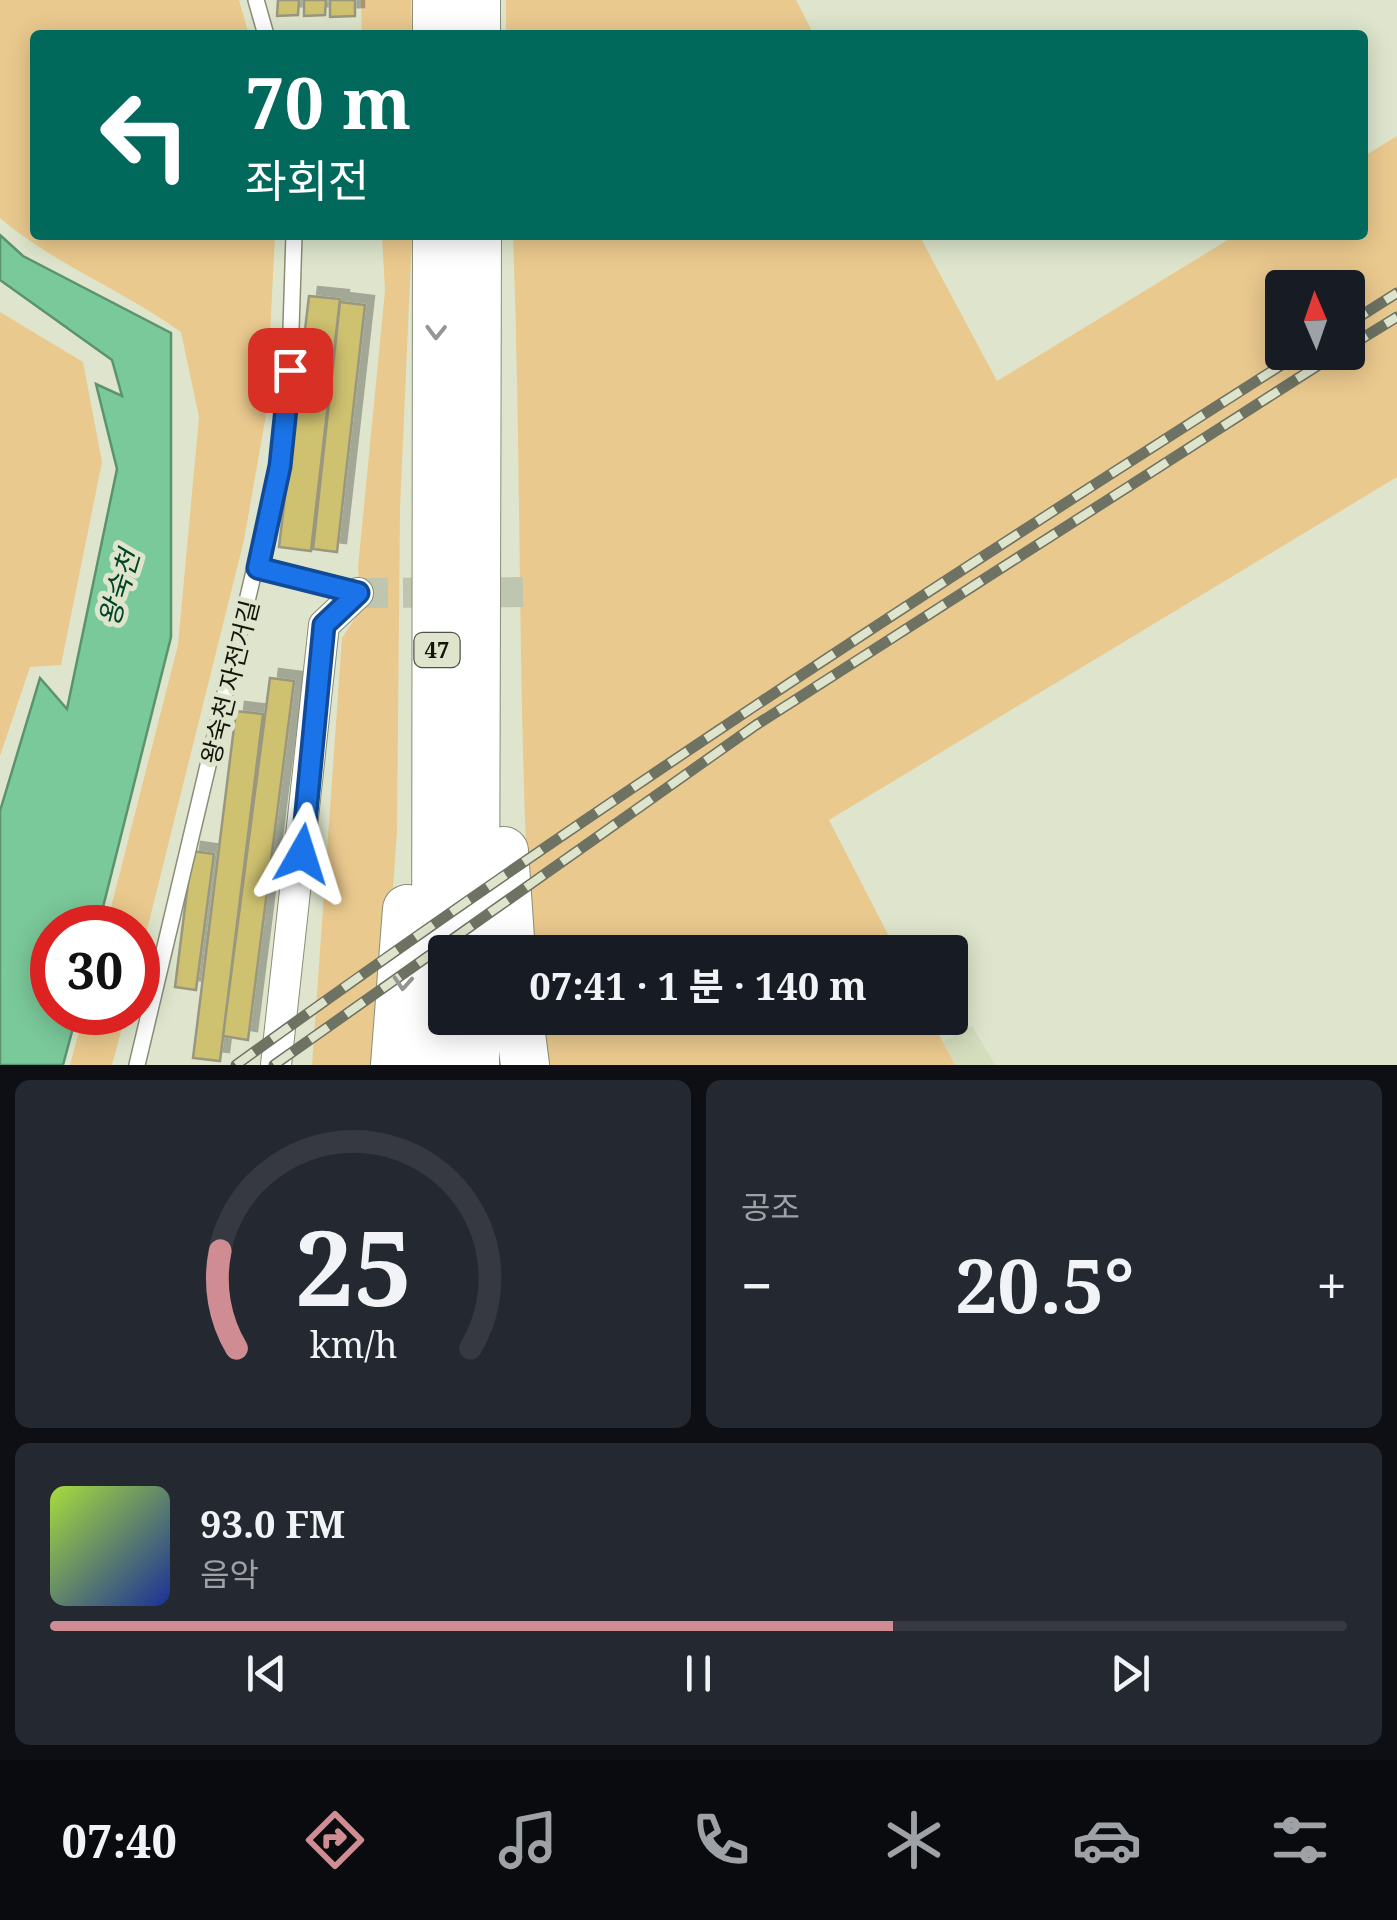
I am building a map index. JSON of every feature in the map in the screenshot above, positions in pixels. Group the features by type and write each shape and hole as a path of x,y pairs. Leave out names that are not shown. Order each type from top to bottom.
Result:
{"highway":[{"path":"437,0 437,30"},
{"path":"476,0 476,30"},
{"name":"47","path":"437,240 456,431 474,935"},
{"name":"47","path":"436,1065 456,431 476,240"},
{"path":"456,431 508,935"},
{"path":"396,1065 456,431"},
{"path":"475,1035 475,1065"},
{"path":"521,1035 525,1065"}],"street":[{"path":"276,1065 324,625 358,593"}],"lane":[{"path":"256,0 265,30"},
{"name":"왕숙천 자전거길","path":"136,1065 258,568 290,392 294,240"},
{"path":"258,568 358,593"}],"shaded area":[{"path":"0,0 239,0 248,30 30,30 30,240 275,240 266,415 244,540 153,905 112,905 178,645 199,417 181,332 21,235 0,218"},
{"path":"361,0 411,0 412,30 362,30"},
{"path":"506,0 796,0 811,30 506,30"},
{"path":"1397,136 1397,477 829,820 888,935 530,935 513,240 922,240 997,381 1228,240 1368,240 1368,154"},
{"path":"382,240 412,240 400,509 397,832 382,1045 379,1065 312,1065 342,638 361,609 358,567 385,291"},
{"path":"0,312 83,362 102,462 61,665 30,667 0,756"},
{"path":"972,1026 995,1065 901,1065 956,1035 968,1035"},
{"path":"78,1035 120,1035 112,1065 70,1065"},
{"path":"537,1035 939,1035 955,1065 541,1065"}],"water":[{"name":"왕숙천","path":"0,235 23,256 171,333 171,637 104,905 30,905 30,1035 71,1035 63,1065 0,1065 0,811 40,678 67,709 117,469 96,384 122,396 112,360 0,280"}],"building":[{"path":"278,0 299,0 298,15 277,16"},
{"path":"304,0 326,0 325,15 304,16"},
{"path":"330,0 355,0 355,16 330,17"},
{"path":"309,296 340,299 311,551 279,547"},
{"path":"340,302 365,305 337,552 313,549"},
{"path":"270,678 294,681 248,1040 223,1036"},
{"path":"236,711 263,714 220,1061 193,1058"},
{"path":"192,851 214,854 196,990 175,987"}],"tunnel":[{"path":"358,593 532,592"}],"railway":[{"path":"1365,313 1397,293"},
{"path":"1365,337 1397,317"},
{"path":"236,1065 498,880 763,701 1274,370"},
{"path":"274,1065 756,725 1311,370"}],"route":[{"path":"290,370 280,466 258,568 358,593 324,625 302,854"}]}
